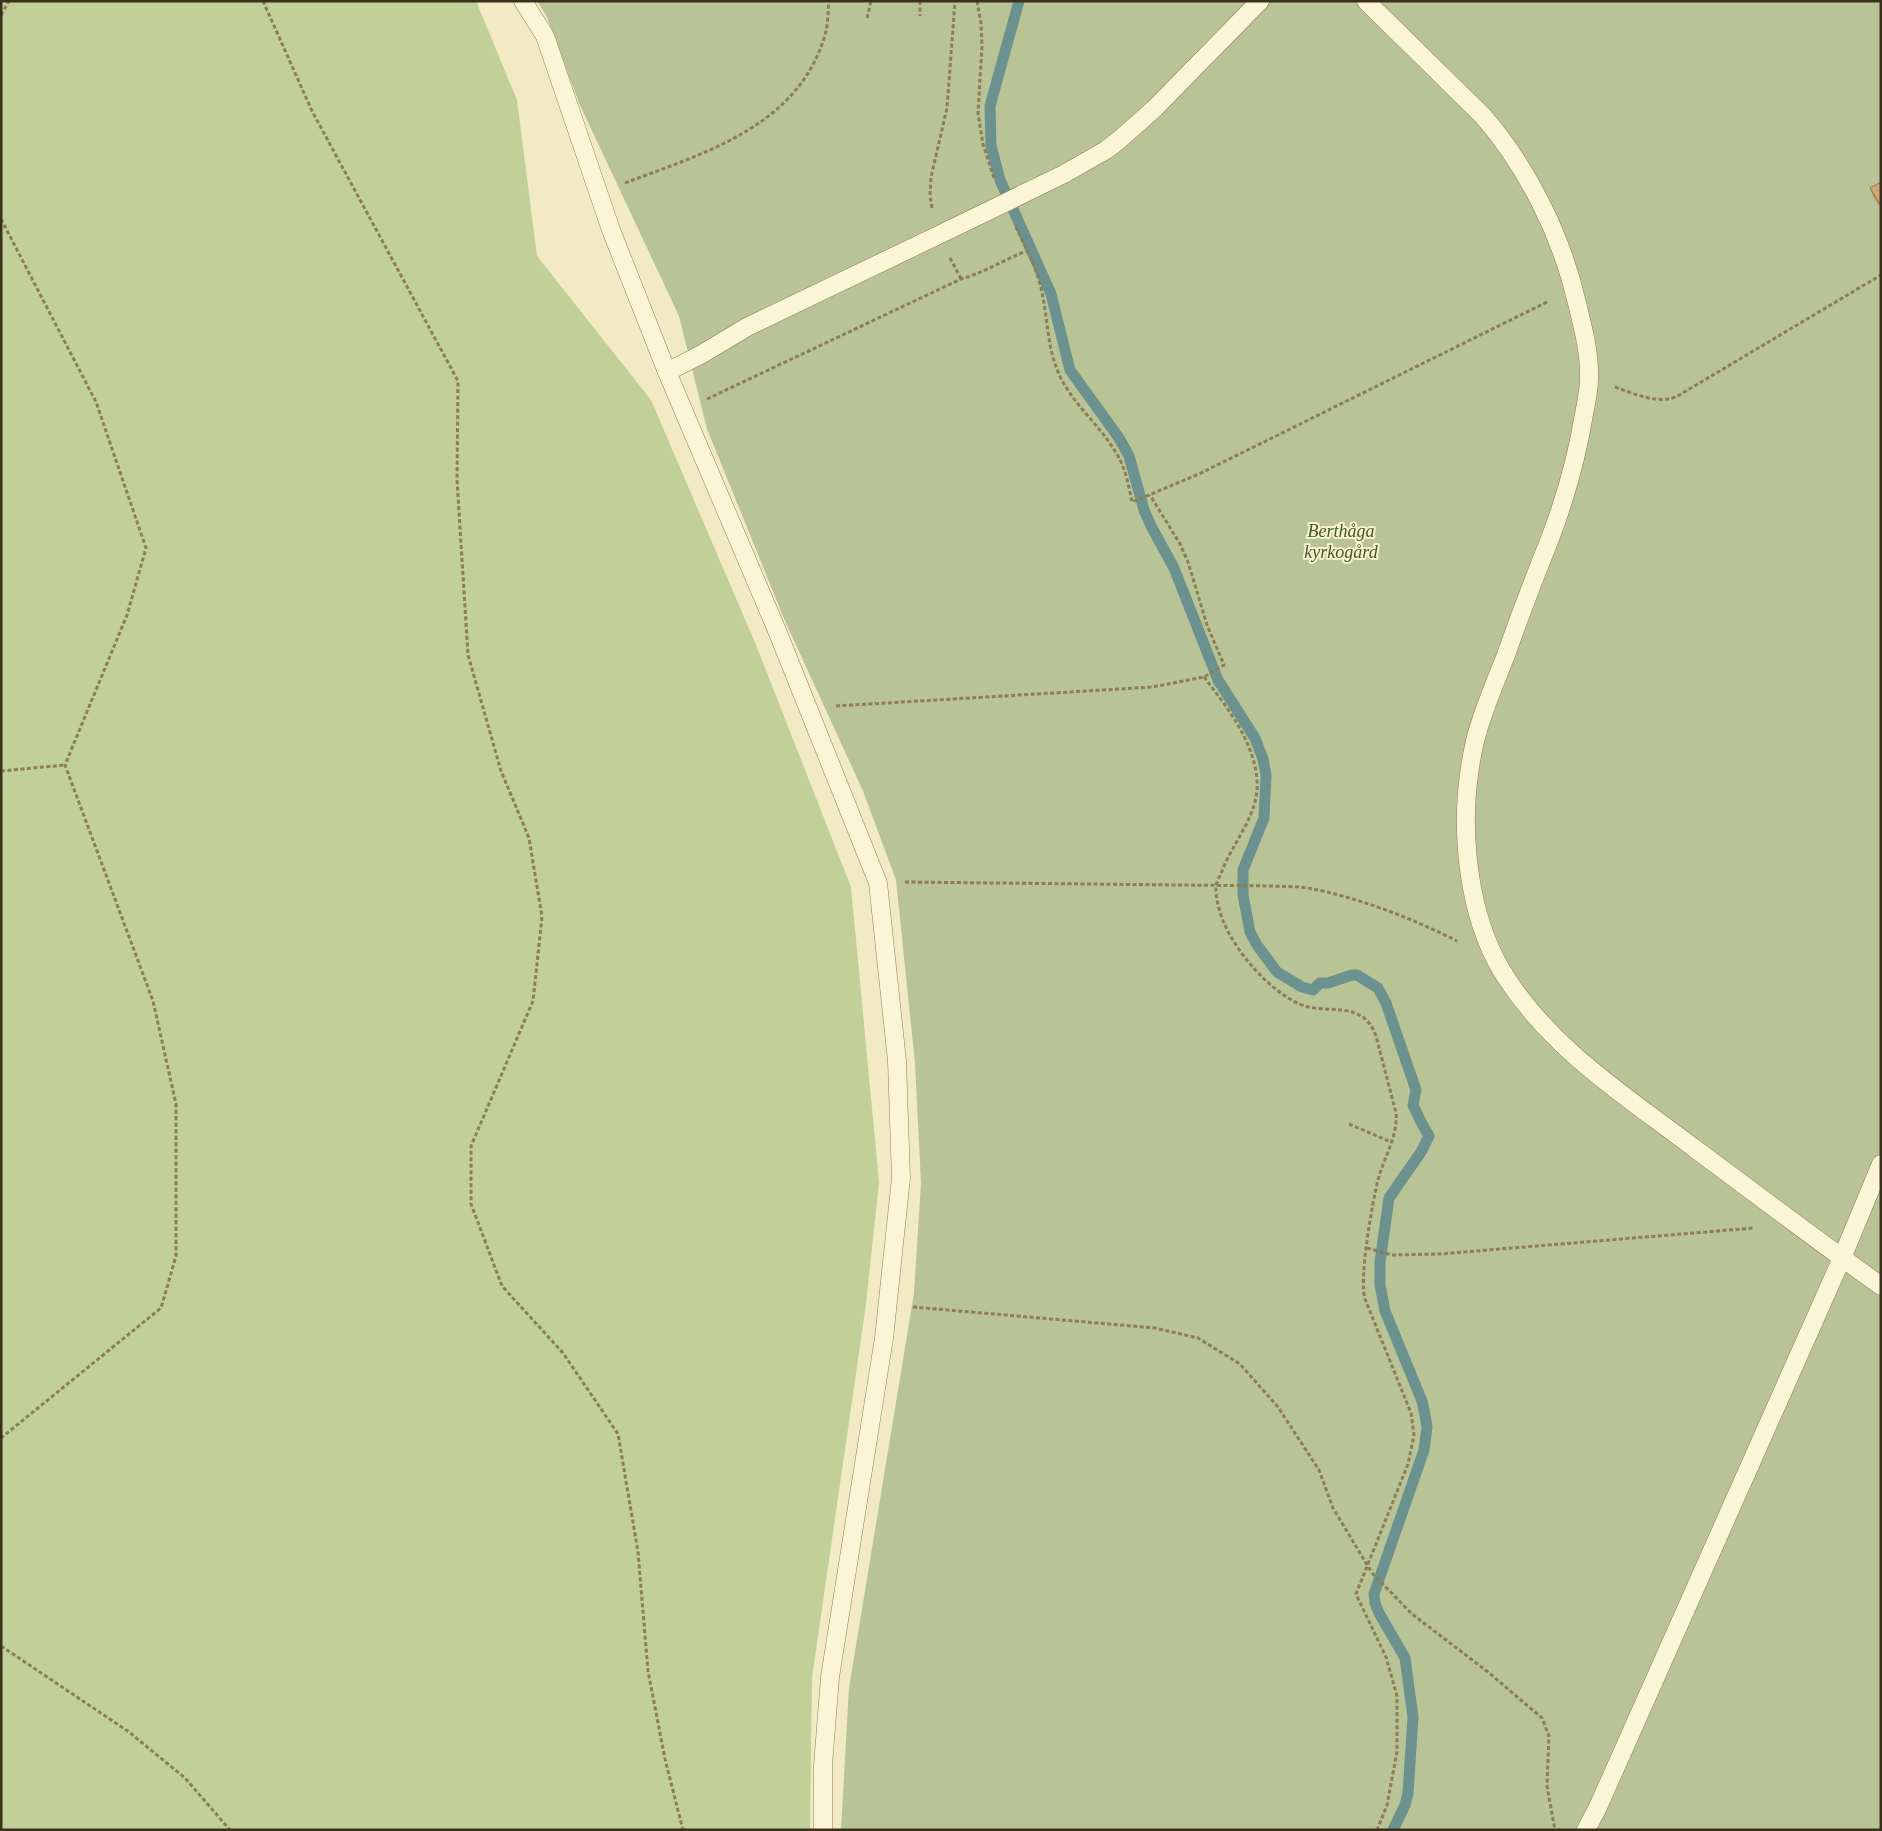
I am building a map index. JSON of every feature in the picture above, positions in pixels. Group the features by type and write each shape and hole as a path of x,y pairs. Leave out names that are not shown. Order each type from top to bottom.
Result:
{"lane":[{"path":"523,1 545,36 610,230 878,882 898,1062 901,1178 884,1338 830,1677 823,1765 823,1830"},
{"path":"667,372 702,354 746,327 1064,174 1106,150 1156,108 1260,1"},
{"path":"1366,1 1483,116 1496,131 1519,166 1542,207 1563,255 1575,291 1586,337 1589,379 1580,441 1567,490 1480,725 1470,768 1465,816 1469,875 1479,916 1497,962 1531,1013 1576,1058 1881,1286"},
{"path":"1586,1830 1598,1807 1842,1258 1881,1164"}],"path":[{"path":"1,14 9,1"},
{"path":"263,1 312,111 458,381 457,480 468,655 501,771 529,838 542,917 532,1001 471,1146 471,1204 502,1286 563,1353 618,1434 638,1552 648,1671 665,1759 683,1830"},
{"path":"598,193 724,144 762,123 776,112 803,79 819,52 825,34 829,1"},
{"path":"867,18 871,1"},
{"path":"920,1 920,16"},
{"path":"945,232 930,196 931,177 947,108 954,1"},
{"path":"977,1 981,23 982,46 978,104 979,122 995,180"},
{"path":"1,219 96,402 146,548 127,615 65,765 153,1001 176,1104 176,1256 161,1308 1,1438"},
{"path":"1014,224 1040,283 1052,355 1061,379 1120,458 1132,502 1199,474 1549,300 1575,291"},
{"path":"683,411 961,279 1026,251"},
{"path":"1589,379 1649,398 1664,400 1676,397 1881,275"},
{"path":"808,708 1153,687 1204,677 1224,665 1207,626 1184,553 1167,520 1150,495"},
{"path":"1204,677 1227,707 1242,732 1252,753 1257,778 1253,806 1216,886 1224,923 1237,947 1264,978 1289,999 1299,1004 1349,1011 1364,1016 1376,1036 1396,1112 1397,1124 1378,1180 1367,1248 1363,1290 1411,1413 1414,1435 1408,1464 1356,1594 1386,1657 1397,1696 1397,1752 1387,1805 1377,1830"},
{"path":"1,771 65,765"},
{"path":"878,882 1307,888 1357,901 1430,927 1497,962"},
{"path":"1348,1124 1391,1142"},
{"path":"1367,1248 1392,1255 1440,1254 1796,1224"},
{"path":"888,1305 1155,1328 1198,1338 1240,1364 1278,1407 1319,1470 1333,1508 1372,1574 1412,1614 1488,1672 1542,1718 1549,1736 1547,1786 1555,1830"},
{"path":"1,1646 129,1732 185,1778 230,1830"}],"green space":[{"path":"1,1 476,1 517,100 537,256 651,400 756,645 851,887 879,1182 866,1304 812,1678 810,1830 1,1830"},
{"name":"Berthåga kyrkogård","path":"537,1 1881,1 1881,1830 841,1830 849,1688 914,1293 921,1183 915,1063 896,880 863,791 785,621 707,429 679,316 579,103 547,17"}],"building":[{"path":"1881,182 1881,206 1870,188"}],"waterway":[{"path":"1019,1 990,106 991,146 1000,180 1051,294 1070,370 1119,438 1129,456 1144,510 1174,568 1218,680 1255,738 1263,759 1266,775 1264,818 1243,870 1243,895 1250,932 1277,972 1302,987 1313,990 1320,983 1328,983 1357,975 1378,988 1386,1003 1416,1090 1413,1105 1429,1136 1421,1152 1389,1198 1380,1262 1380,1285 1385,1311 1422,1401 1427,1427 1424,1450 1374,1594 1379,1613 1405,1658 1413,1717 1408,1793 1405,1805 1393,1830"}]}
